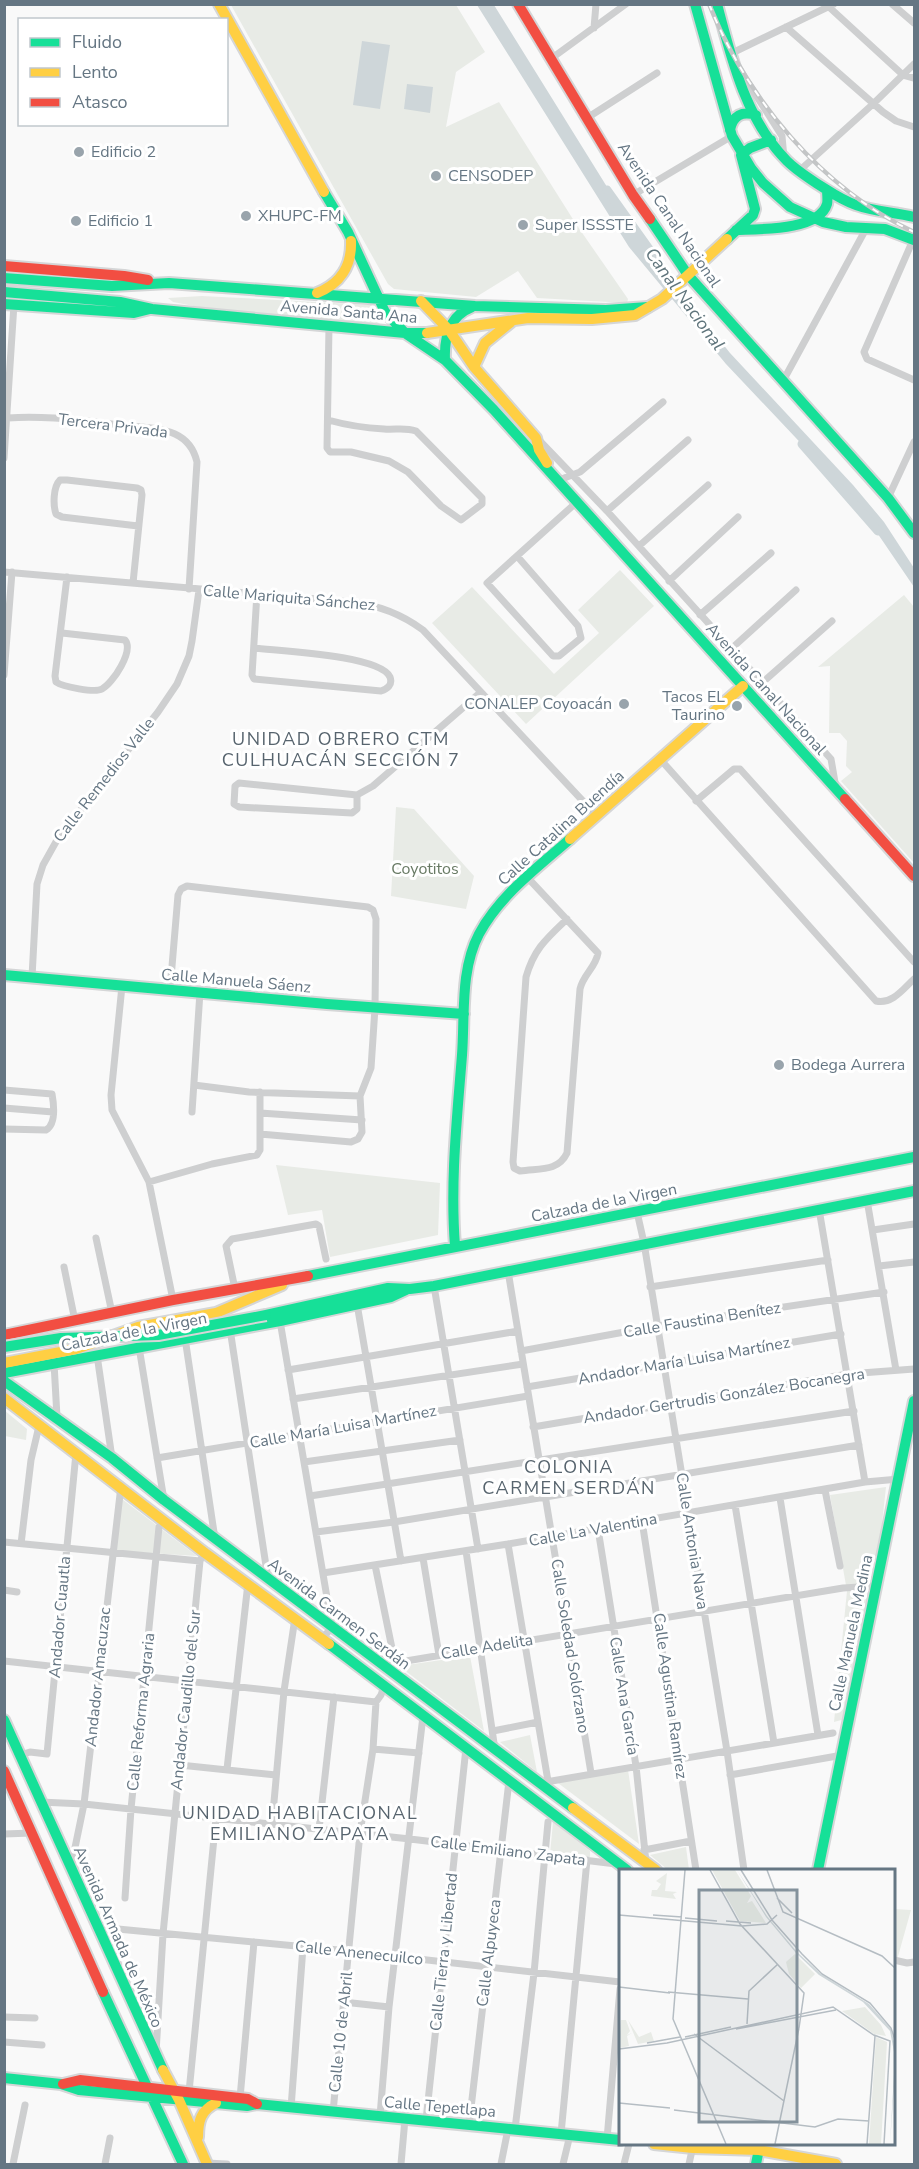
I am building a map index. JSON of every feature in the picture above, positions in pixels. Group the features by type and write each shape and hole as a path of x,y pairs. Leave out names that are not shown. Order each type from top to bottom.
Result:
{"street":[{"name":"Avenida Canal Nacional","path":"219,4 227,18"},
{"name":"Avenida Canal Nacional","path":"518,4 685,277 783,381 888,498 915,533"},
{"path":"594,28 596,4"},
{"path":"552,58 626,4"},
{"path":"695,4 731,133 741,155 765,187 787,205 812,220 844,227 889,230 914,240 864,352 867,358 915,380"},
{"path":"717,4 730,54 756,115 784,159 827,190 862,208 915,217"},
{"path":"891,4 915,23"},
{"path":"730,54 831,6 903,75 915,78"},
{"name":"Avenida Canal Nacional","path":"228,20 348,232 385,312 405,333 445,360 494,410 915,876"},
{"path":"786,27 873,104 896,121 915,128"},
{"path":"730,54 782,136 784,159"},
{"path":"799,171 915,64"},
{"path":"587,118 657,73"},
{"path":"731,133 732,121 738,115 747,112 756,115"},
{"path":"633,195 731,133"},
{"path":"741,155 750,148 771,140"},
{"name":"Avenida Santa Ana","path":"4,292 120,302 152,309 405,333 449,330 516,319 619,318 642,312 662,299 753,215 755,209 741,155"},
{"path":"735,230 798,224 812,220 821,215 827,207 829,199 827,190"},
{"path":"783,381 867,227"},
{"path":"309,294 329,288 344,274 351,253 348,232"},
{"name":"Avenida Santa Ana","path":"4,266 124,276 169,283 475,306 606,310 648,307"},
{"name":"Avenida Santa Ana","path":"4,278 112,286 169,283"},
{"name":"Avenida Canal Nacional","path":"420,301 449,330 474,367 536,438 607,511 831,759 836,788"},
{"path":"4,458 8,418 9,304"},
{"name":"Avenida Santa Ana","path":"9,304 135,313 152,309"},
{"path":"445,360 444,345 456,317 475,306"},
{"path":"474,367 485,343 516,319"},
{"path":"328,420 350,426 387,429 405,427 416,431 470,484 482,498 482,504 461,520 441,506 406,471 389,461 351,452 330,452 327,448 329,326"},
{"path":"557,478 580,472 663,402"},
{"name":"Tercera Privada","path":"8,418 54,418 155,429 175,434 188,442 195,452 197,462 189,589"},
{"name":"Avenida Canal Nacional","path":"536,438 539,450 557,478"},
{"path":"607,511 688,440"},
{"path":"888,498 915,442"},
{"path":"133,583 142,495 141,490 67,480 60,480 57,484 54,508 56,514 62,517 138,526"},
{"path":"639,546 708,485"},
{"path":"517,556 578,626 581,633 580,638 559,656 553,656 487,583 578,501"},
{"path":"669,581 738,517"},
{"path":"700,615 771,553"},
{"path":"4,675 8,572"},
{"name":"Calle Mariquita Sánchez","path":"8,572 366,603 393,611 423,630 596,815"},
{"path":"62,633 125,640 128,644 128,651 124,661 106,687 99,691 62,686 56,682 68,577"},
{"name":"Calle Remedios Valle","path":"32,977 37,884 43,865 57,840 158,712 177,684 190,649 199,590"},
{"path":"731,649 796,590"},
{"path":"254,648 352,659 373,665 385,672 391,683 388,688 381,691 254,679 252,675 256,593"},
{"path":"762,683 832,621"},
{"name":"Calle Catalina Buendía","path":"455,1246 452,1219 453,1180 464,1014 470,958 474,945 502,902 527,877 743,686"},
{"path":"357,795 357,809 352,813 239,807 234,804 233,796 235,786 239,783 357,795 373,786 481,692"},
{"path":"660,759 876,1001 882,1003 890,1001 915,979"},
{"path":"696,801 734,769 740,769 915,962"},
{"path":"527,877 540,890 567,919 598,953 597,959 582,980 580,989 567,1153 557,1166 520,1171 514,1168 513,1162 526,977 541,943 567,919"},
{"path":"170,990 178,895 181,889 187,886 368,907 374,910 376,919 375,1008 371,1068 360,1096 362,1132 358,1139 351,1142 260,1134"},
{"name":"Calle Manuela Sáenz","path":"4,975 464,1014"},
{"path":"122,986 111,1095 112,1110 149,1182 173,1300"},
{"path":"192,1112 200,992"},
{"path":"194,1085 260,1092 360,1096"},
{"path":"4,1090 52,1094 53,1112 52,1124 46,1130 4,1128"},
{"path":"149,1182 212,1164 257,1155 260,1150 260,1092"},
{"path":"4,1108 53,1112"},
{"path":"260,1113 362,1120"},
{"name":"Calzada de la Virgen","path":"4,1335 913,1156"},
{"name":"Calzada de la Virgen","path":"4,1347 61,1338 158,1335 266,1315 388,1288 410,1289 434,1286 915,1191"},
{"path":"867,1200 896,1370"},
{"path":"819,1209 865,1482"},
{"name":"Calle Antonia Nava","path":"637,1212 727,1751 744,1869"},
{"path":"235,1289 226,1246 232,1239 316,1224 319,1226 326,1259"},
{"path":"873,1230 915,1224"},
{"path":"96,1238 112,1313"},
{"path":"650,1287 828,1260"},
{"path":"879,1266 915,1262"},
{"path":"64,1267 75,1321"},
{"name":"Calle Soledad Solórzano","path":"508,1270 591,1773"},
{"name":"Calzada de la Virgen","path":"4,1363 76,1349 138,1327 216,1313 299,1278"},
{"path":"434,1286 478,1549"},
{"name":"Calzada de la Virgen","path":"4,1373 280,1321 391,1297 410,1289"},
{"name":"Calle Faustina Benítez","path":"521,1351 657,1326 884,1292"},
{"path":"357,1304 401,1561"},
{"path":"280,1321 332,1627 322,1639"},
{"path":"230,1329 268,1579"},
{"path":"288,1370 518,1331"},
{"name":"Andador María Luisa Martínez","path":"527,1387 841,1334"},
{"path":"184,1338 215,1539"},
{"path":"139,1347 164,1500"},
{"path":"97,1355 112,1458"},
{"path":"54,1363 57,1417"},
{"path":"293,1399 523,1364"},
{"name":"Andador Gertrudis González Bocanegra","path":"533,1426 848,1374 915,1370"},
{"name":"Avenida Carmen Serdán","path":"4,1381 112,1458 215,1539 495,1750 544,1782 655,1869"},
{"name":"Calle María Luisa Martínez","path":"157,1458 528,1396"},
{"name":"Avenida Carmen Serdán","path":"4,1398 121,1486 202,1557 248,1583 623,1867"},
{"name":"Calle Manuela Medina","path":"818,1869 899,1479 910,1443 915,1401"},
{"path":"310,1496 854,1411"},
{"path":"21,1544 31,1460 39,1426"},
{"path":"304,1462 460,1440"},
{"path":"316,1532 394,1522 859,1445"},
{"name":"Andador Cuautla","path":"20,1755 30,1752 47,1754 76,1453"},
{"name":"Calle La Valentina","path":"323,1573 688,1514 865,1482 899,1479"},
{"name":"Andador Amacuzac","path":"71,1868 84,1804 121,1486"},
{"path":"825,1490 840,1566"},
{"path":"780,1498 818,1735"},
{"path":"735,1505 774,1743"},
{"name":"Calle Agustina Ramírez","path":"642,1521 696,1869"},
{"name":"Calle Reforma Agraria","path":"125,1898 131,1809 159,1527"},
{"name":"Calle Ana García","path":"598,1529 636,1766 646,1863"},
{"path":"4,1542 156,1557 202,1557"},
{"path":"508,1544 538,1722 544,1782 833,1733"},
{"path":"466,1551 495,1750"},
{"name":"Andador Caudillo del Sur","path":"155,2056 163,1934 202,1557"},
{"path":"423,1558 439,1655"},
{"path":"375,1565 395,1663"},
{"path":"227,1769 248,1583"},
{"name":"Calle Adelita","path":"382,1665 843,1588 876,1586"},
{"path":"4,1590 17,1592"},
{"path":"272,1824 284,1691 294,1618"},
{"path":"4,1661 376,1702 384,1686"},
{"path":"318,1829 334,1697"},
{"name":"Calle 10 de Abril","path":"333,2112 360,1833 373,1749 376,1702"},
{"path":"380,2116 389,2007 423,1716"},
{"name":"Avenida Armada de México","path":"4,1720 155,2056 176,2095 207,2164"},
{"path":"492,1731 538,1722"},
{"name":"Calle Tierra y Libertad","path":"426,2120 466,1748"},
{"path":"373,1749 419,1753"},
{"path":"730,1775 837,1756"},
{"path":"180,1765 276,1775"},
{"path":"4,1771 183,2164"},
{"name":"Calle Alpuyeca","path":"469,2125 509,1781"},
{"name":"Calle Emiliano Zapata","path":"40,1802 84,1804 360,1833 587,1860 623,1867"},
{"path":"189,2092 216,1818"},
{"path":"501,2164 511,2129 534,1973 548,1822"},
{"path":"4,1834 32,1833"},
{"path":"644,1850 691,1841"},
{"path":"563,2164 587,1860"},
{"name":"Calle Anenecuilco","path":"97,1927 349,1951 619,1983"},
{"path":"240,2098 254,1942"},
{"path":"291,2108 303,1947"},
{"path":"895,1960 915,1962"},
{"path":"343,2002 389,2007"},
{"path":"607,2139 619,2010"},
{"path":"4,2017 35,2018"},
{"path":"4,2042 42,2045"},
{"name":"Calle Tepetlapa","path":"4,2078 61,2084 79,2090 153,2097 189,2092 248,2099 258,2104"},
{"name":"Calle Tepetlapa","path":"61,2084 80,2080 147,2086 176,2095 216,2103 247,2106 258,2104 619,2140"},
{"path":"198,2144 200,2115 210,2105 216,2103"},
{"path":"13,2164 25,2104"},
{"path":"401,2164 405,2119"},
{"path":"105,2164 110,2138"},
{"path":"624,2164 629,2145"},
{"path":"674,2145 759,2146 836,2164"},
{"path":"689,2164 693,2146"},
{"path":"756,2164 759,2146"},
{"path":"207,2164 227,2164"}],"green space":[{"name":"CENSODEP","path":"231,5 456,5 485,52 456,72 446,127 499,102 576,224 628,299 627,303 537,298 518,271 476,297 394,289 388,284"},
{"path":"202,296 372,305 382,328 220,311 173,302 168,298"},
{"path":"620,570 654,606 526,724 432,623 472,587 554,674 599,633 578,610"},
{"path":"904,595 914,607 914,863 841,781 852,772 846,766 847,741 840,733 829,733 830,666 818,667"},
{"name":"Coyotitos","path":"396,807 414,809 474,876 466,909 391,896"},
{"path":"276,1165 440,1183 438,1235 330,1257 322,1210 288,1215"},
{"path":"4,1410 27,1429 26,1440 5,1436"},
{"path":"886,1487 877,1569 845,1719 834,1722 847,1591 830,1495"},
{"path":"122,1499 197,1556 115,1551"},
{"path":"470,1656 484,1731 399,1666"},
{"path":"530,1735 537,1772 500,1742"},
{"path":"628,1770 639,1844 558,1783"},
{"path":"553,1822 590,1851 590,1857 550,1854"},
{"path":"686,1847 689,1869 667,1869 650,1855"},
{"path":"895,1909 911,1910 897,1960 895,1959"}],"water":[{"name":"Canal Nacional","path":"477,5 494,5 640,240 730,353 853,485 884,522 914,568 914,587 845,490 726,364 629,247"},
{"path":"362,41 390,45 380,109 353,105"},
{"path":"407,84 433,87 430,113 404,109"}],"waterway":[{"name":"Canal Nacional","path":"607,190 674,284"},
{"name":"Canal Nacional","path":"802,444 878,531"}],"railway":[{"path":"709,4 744,74 791,137 818,166 848,191 880,213 914,232"}],"traffic: fast":[{"path":"695,4 732,136 763,183 790,207 823,222 846,227 885,229 914,240"},
{"path":"717,4 734,67 751,108 773,145 787,161 816,183 851,203 914,217"},
{"path":"730,130 733,121 739,115 756,115"},
{"path":"741,155 750,148 771,140"},
{"path":"727,239 753,215 755,209 741,155"},
{"path":"736,230 787,227 813,219 822,213 827,204 827,190"},
{"path":"324,192 348,232 385,312 405,333 445,360 494,410 845,799"},
{"path":"650,219 688,275 888,498 914,533"},
{"path":"4,278 112,286 169,283 475,306 606,310 648,307"},
{"path":"4,292 120,302 152,309 405,333 427,333"},
{"path":"4,304 134,313 150,309"},
{"path":"445,360 447,335 453,322 464,311 472,307"},
{"path":"455,1246 453,1198 455,1150 464,993 469,962 479,934 497,907 508,894 570,839"},
{"path":"4,975 464,1014"},
{"path":"308,1276 914,1157"},
{"path":"266,1315 388,1288 410,1289 434,1286 914,1191"},
{"path":"4,1373 280,1321 391,1297 406,1290"},
{"path":"4,1347 61,1338 158,1335 266,1315"},
{"path":"4,1381 112,1458 164,1500 573,1808"},
{"path":"818,1869 914,1401"},
{"path":"329,1644 626,1869"},
{"path":"4,1720 163,2070"},
{"path":"103,1992 183,2164"},
{"path":"4,2078 61,2084 79,2090 247,2106 257,2104 619,2140"},
{"path":"756,2164 760,2145"}],"traffic: slow":[{"path":"219,4 227,18"},
{"path":"228,20 324,192"},
{"path":"427,333 528,318 592,319 635,315 662,299 727,239"},
{"path":"317,293 332,285 343,273 347,266 351,241"},
{"path":"421,301 449,330 474,367 536,438 539,450 547,463"},
{"path":"474,367 485,343 511,322"},
{"path":"570,839 743,686"},
{"path":"4,1363 76,1349 138,1327 216,1313 282,1285"},
{"path":"4,1398 205,1553 329,1644"},
{"path":"573,1808 655,1869"},
{"path":"163,2070 207,2164"},
{"path":"198,2137 201,2117 216,2103"},
{"path":"664,2145 759,2150 836,2164"}],"traffic: jam":[{"path":"518,4 633,195 650,219"},
{"path":"4,266 148,280"},
{"path":"845,799 914,876"},
{"path":"4,1335 173,1300 308,1276"},
{"path":"4,1771 103,1992"},
{"path":"63,2084 80,2080 248,2099 257,2104"}],"place":[{"name":"Edificio 2","path":"79,152"},
{"name":"CENSODEP","path":"436,176"},
{"name":"XHUPC-FM","path":"246,216"},
{"name":"Edificio 1","path":"76,221"},
{"name":"Super ISSSTE","path":"523,225"},
{"name":"CONALEP Coyoacán","path":"624,704"},
{"name":"Tacos EL Taurino","path":"737,706"},
{"name":"Bodega Aurrera","path":"779,1065"}],"district":[{"name":"UNIDAD OBRERO CTM CULHUACÁN SECCIÓN 7","path":"341,750"},
{"name":"COLONIA CARMEN SERDÁN","path":"569,1477"},
{"name":"UNIDAD HABITACIONAL EMILIANO ZAPATA","path":"300,1823"}]}
